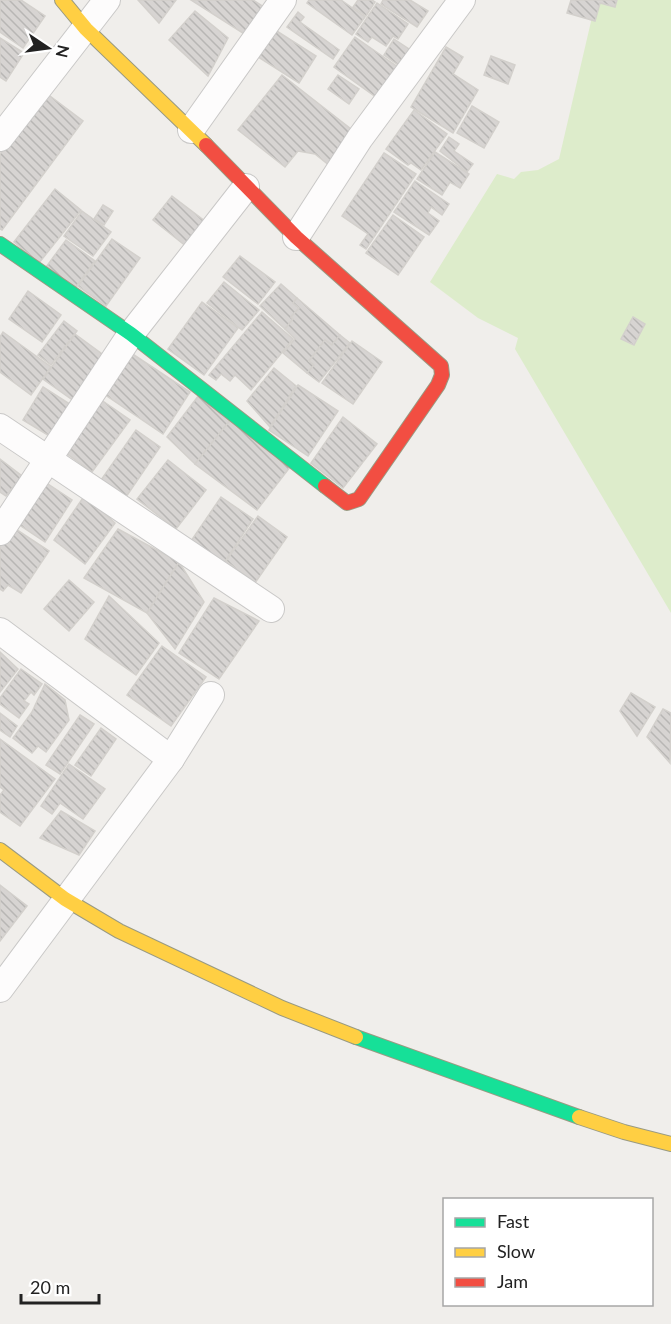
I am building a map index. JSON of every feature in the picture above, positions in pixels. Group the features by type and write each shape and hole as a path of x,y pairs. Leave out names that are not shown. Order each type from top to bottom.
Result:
{"street":[{"path":"0,244 131,334 347,503 359,499 438,385 442,375 441,366 296,237 191,130 86,29 62,0"},
{"path":"0,138 107,0"},
{"path":"191,130 283,0"},
{"path":"296,237 360,138 462,0"},
{"path":"0,532 131,334 246,187"},
{"path":"0,427 270,609"},
{"path":"0,631 171,759"},
{"path":"0,989 171,759 211,695"},
{"path":"0,850 65,899 119,931 282,1008 532,1102 624,1132 671,1144"}],"green space":[{"path":"596,0 671,0 671,613 515,349 518,338 478,318 430,282 497,174 514,179 521,172 538,170 559,159"}],"building":[{"path":"0,0 21,0 45,16 23,48 0,32"},
{"path":"138,0 176,0 159,23"},
{"path":"191,0 253,0 267,9 249,37"},
{"path":"309,0 341,0 365,17 352,35 307,3"},
{"path":"358,0 375,2 366,16 353,7"},
{"path":"383,0 410,0 428,11 417,27 381,4"},
{"path":"571,0 617,0 615,7 600,3 595,21 567,13"},
{"path":"377,3 408,24 398,39 393,36 386,46 372,37 368,42 356,34"},
{"path":"195,11 228,38 208,76 169,40"},
{"path":"298,12 304,17 300,22 339,50 333,59 287,27"},
{"path":"272,28 316,56 299,83 255,55"},
{"path":"355,37 402,70 380,100 334,67"},
{"path":"0,38 24,53 6,81 0,77"},
{"path":"394,39 412,51 401,67 384,55"},
{"path":"446,47 463,57 453,74 478,90 453,133 411,107"},
{"path":"491,56 515,65 508,84 484,75"},
{"path":"282,75 356,133 330,166 315,154 298,151 285,167 238,130"},
{"path":"338,75 359,89 349,104 328,89"},
{"path":"46,93 83,121 2,230 0,229 0,154"},
{"path":"472,106 499,122 484,148 457,133"},
{"path":"414,110 447,134 421,170 411,163 408,165 386,149"},
{"path":"449,137 459,144 454,151 473,164 467,172 440,151"},
{"path":"435,152 469,174 460,188 450,182 442,195 417,179"},
{"path":"384,153 416,174 366,249 360,245 368,234 342,216"},
{"path":"415,181 449,204 442,215 431,207 428,213 439,221 429,235 394,212"},
{"path":"55,189 81,210 39,263 14,242"},
{"path":"172,196 206,222 187,247 153,220"},
{"path":"103,205 113,211 104,225 94,219"},
{"path":"82,211 111,232 93,256 64,236"},
{"path":"393,215 424,237 398,275 366,253"},
{"path":"112,239 140,258 106,306 78,286"},
{"path":"66,240 95,261 75,288 46,267"},
{"path":"240,256 275,282 258,304 223,277"},
{"path":"224,282 259,310 242,330 207,303"},
{"path":"281,284 297,298 293,303 299,308 285,329 260,306"},
{"path":"28,291 61,315 42,342 9,319"},
{"path":"297,298 340,335 332,345 325,340 309,361 314,365 307,373 283,353 295,339 285,329 299,308 293,303"},
{"path":"202,302 238,328 204,375 168,349"},
{"path":"262,312 293,339 251,390 235,375 230,381 221,374 216,380 209,375"},
{"path":"633,317 645,324 634,345 621,339"},
{"path":"64,321 77,331 51,365 38,355"},
{"path":"3,332 51,367 31,395 0,372 0,337"},
{"path":"75,334 113,362 81,406 43,379"},
{"path":"340,335 350,343 319,382 307,373 314,365 309,361 325,340 332,345"},
{"path":"352,341 382,362 353,404 322,383"},
{"path":"128,351 190,392 163,434 101,392"},
{"path":"274,368 296,386 270,427 247,401"},
{"path":"298,385 338,411 308,456 269,430"},
{"path":"43,387 76,408 56,440 23,420"},
{"path":"199,395 232,418 195,464 167,437"},
{"path":"97,397 130,420 92,472 59,448"},
{"path":"343,417 377,444 343,488 311,463"},
{"path":"232,418 290,467 257,510 195,464"},
{"path":"136,430 160,447 126,497 101,480"},
{"path":"0,459 22,476 6,496 0,492"},
{"path":"168,460 206,490 176,529 137,499"},
{"path":"42,480 72,500 45,542 15,522"},
{"path":"85,495 115,523 85,564 54,540"},
{"path":"221,497 253,519 224,563 191,541"},
{"path":"258,516 287,537 255,583 226,561"},
{"path":"11,526 49,551 21,593 8,585 3,591 0,589 0,542"},
{"path":"118,529 179,562 147,613 84,578"},
{"path":"179,562 204,602 175,649 147,613"},
{"path":"69,580 94,602 69,631 44,609"},
{"path":"109,596 159,643 136,675 85,639"},
{"path":"214,598 259,621 219,679 179,653"},
{"path":"162,646 206,677 171,726 127,695"},
{"path":"0,652 18,669 0,692"},
{"path":"21,669 42,684 34,695 31,692 24,701 29,704 19,718 0,704 0,698"},
{"path":"45,684 65,700 69,720 46,752 38,746 32,753 13,738 32,712"},
{"path":"631,693 655,707 637,736 620,711"},
{"path":"663,709 671,713 670,763 647,737"},
{"path":"0,713 17,726 10,737 0,730"},
{"path":"80,715 94,724 60,774 46,765"},
{"path":"101,728 116,739 91,776 75,765"},
{"path":"0,739 55,779 20,826 0,812 0,795 4,790 0,787"},
{"path":"69,764 105,789 83,819 60,803 52,814 41,806"},
{"path":"61,811 95,831 79,855 40,838"},
{"path":"0,885 27,906 0,941"}],"traffic: fast":[{"path":"0,244 131,334 325,486"},
{"path":"356,1037 579,1117"}],"traffic: slow":[{"path":"62,0 86,29 206,145"},
{"path":"0,850 65,899 119,931 282,1008 356,1037"},
{"path":"579,1117 671,1144"}],"traffic: jam":[{"path":"206,145 296,237 441,366 442,375 438,385 359,499 347,503 325,486"}]}
